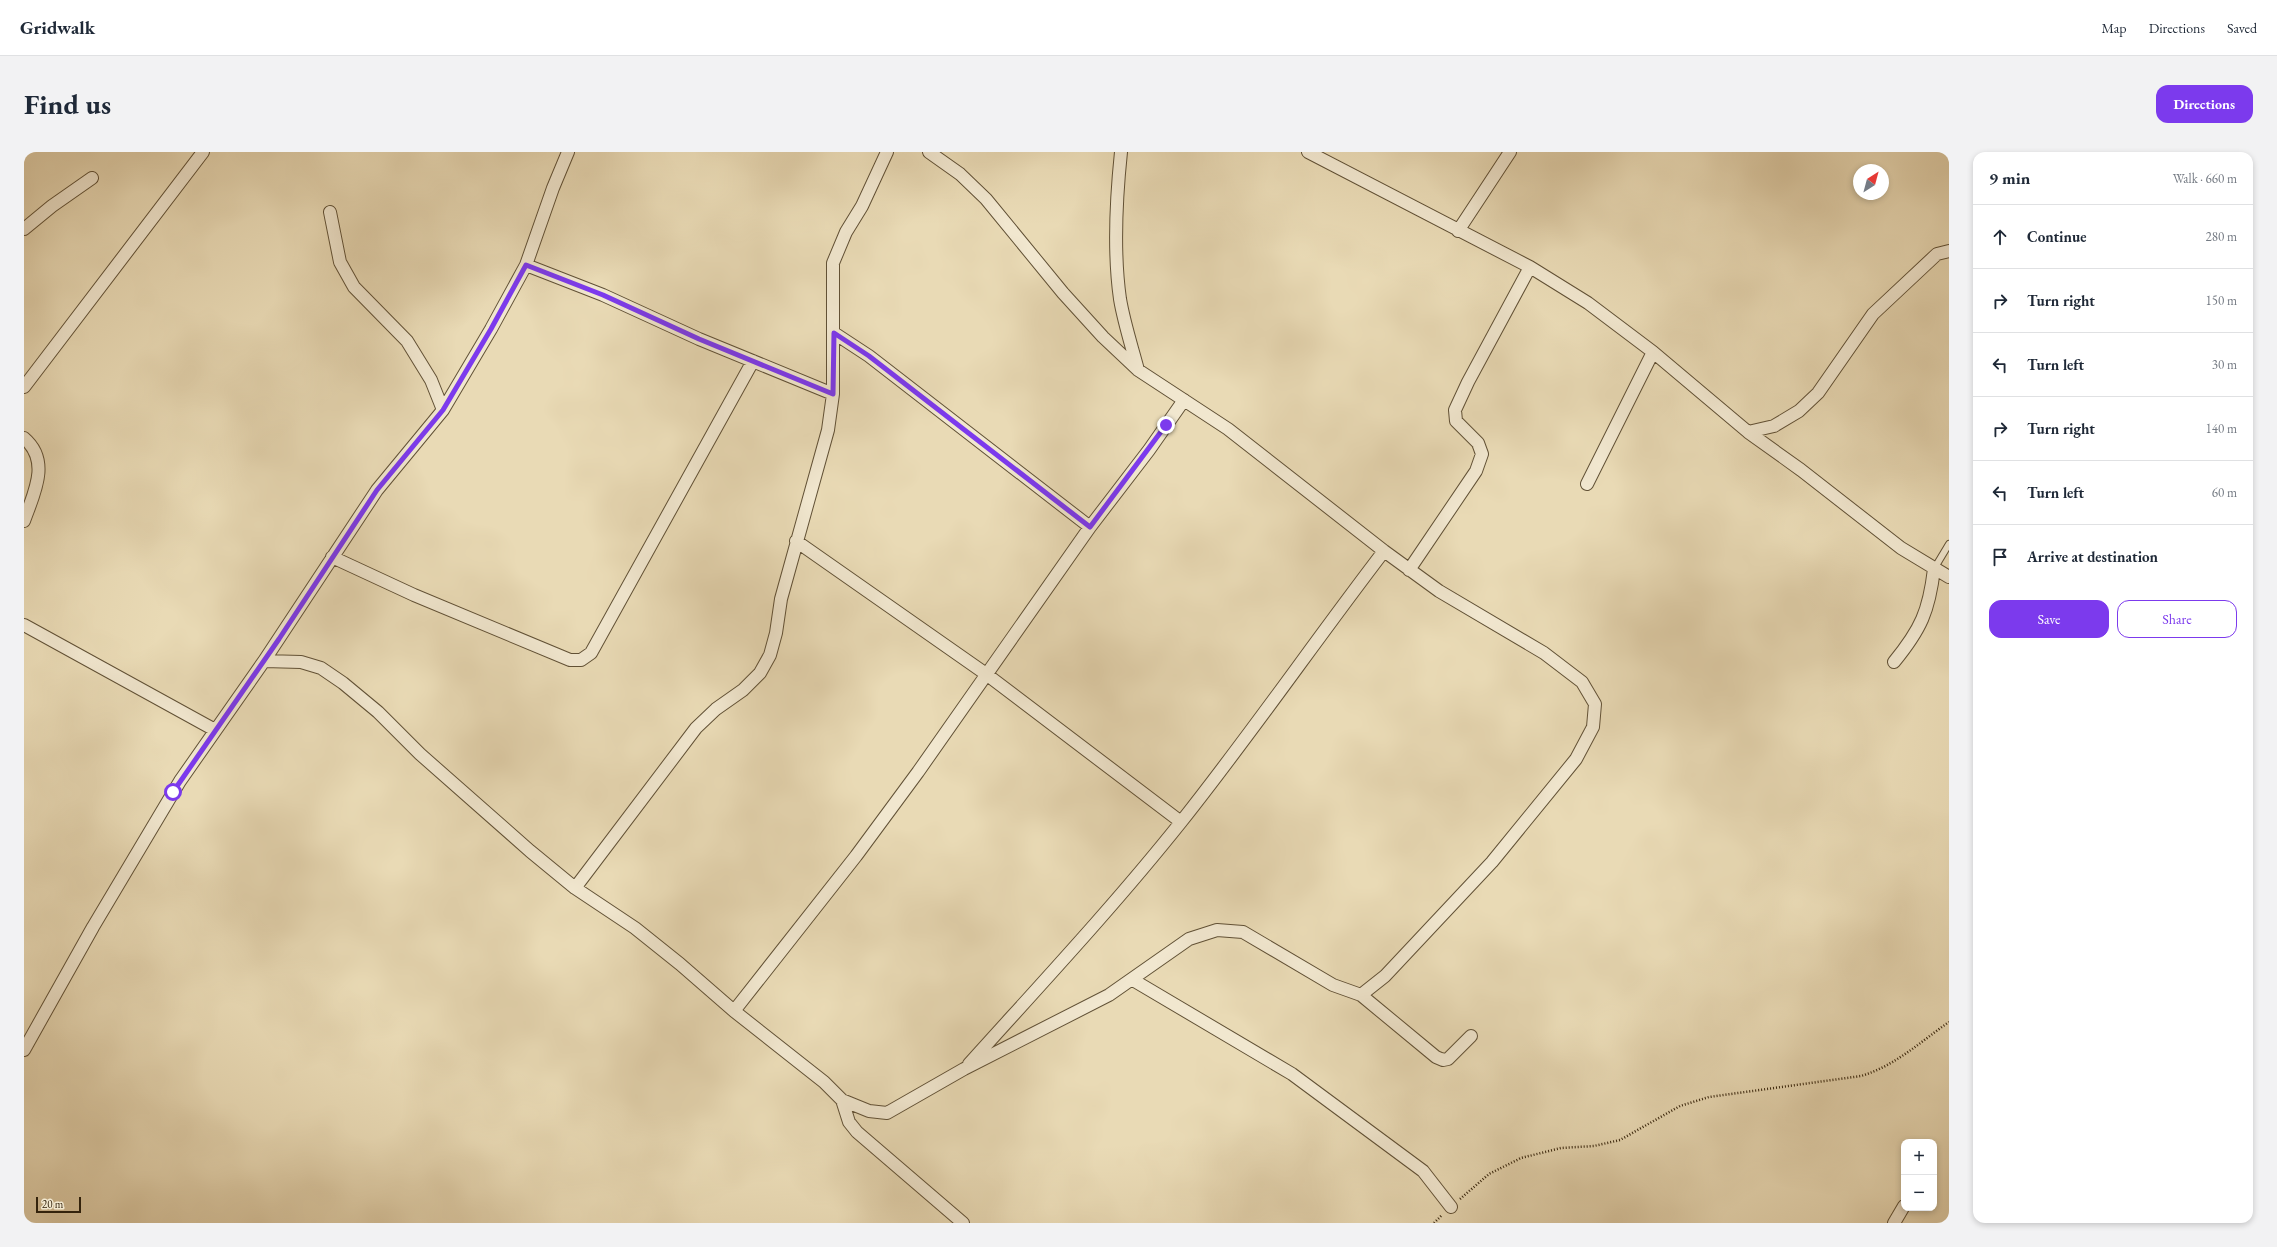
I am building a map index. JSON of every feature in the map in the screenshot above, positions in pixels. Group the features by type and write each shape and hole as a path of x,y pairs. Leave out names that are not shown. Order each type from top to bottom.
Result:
{"street":[{"path":"24,387 202,152"},
{"path":"24,1050 153,824 377,490 443,410 491,329 526,265 568,152"},
{"path":"575,888 696,728 716,709 743,690 760,673 770,655 776,633 781,599 796,541 818,474 828,430 833,394 833,263 846,232 862,206 887,152"},
{"path":"929,152 960,174 986,199 1063,293 1103,337 1138,370 1228,429 1384,551 1439,591 1544,653 1582,682 1595,704 1593,727 1576,759 1492,862 1385,976 1361,995"},
{"path":"1122,152 1116,199 1117,263 1120,299 1138,370"},
{"path":"1308,152 1530,267 1588,303 1653,352 1748,432 1801,470 1901,548 1949,577"},
{"path":"1458,231 1510,152"},
{"path":"24,229 52,206 92,178"},
{"path":"330,212 340,262 350,281 354,287 407,341 431,380 443,410"},
{"path":"1748,432 1774,426 1799,411 1818,393 1873,314 1937,254 1949,251"},
{"path":"526,265 603,295 699,339 833,394"},
{"path":"1409,570 1476,471 1482,454 1478,443 1456,421 1455,410 1468,382 1530,267"},
{"path":"834,333 869,356 1090,527"},
{"path":"1586,484 1653,352"},
{"path":"332,557 414,595 570,660 582,660 591,653 753,361"},
{"path":"734,1011 856,856 1090,527 1149,450 1184,400"},
{"path":"24,438 39,457 40,472 24,520"},
{"path":"796,541 986,674 1181,822"},
{"path":"964,1069 1094,928 1181,822 1241,745 1308,650 1384,551"},
{"path":"1894,662 1921,623 1930,600 1934,569"},
{"path":"24,625 215,730"},
{"path":"264,660 301,662 321,668 343,682 378,712 426,759 575,888 635,928 680,964 734,1011 824,1082 842,1100 868,1111 887,1112 964,1069 1109,995 1133,980 1188,939 1217,930 1243,932 1333,985 1361,995 1436,1058 1443,1060 1448,1059 1471,1036"},
{"path":"1133,980 1292,1074 1423,1171 1451,1207"},
{"path":"842,1100 849,1122 857,1132 963,1223"},
{"path":"1894,1223 1901,1211"}],"lane":[{"path":"1934,569 1949,544"}],"path":[{"path":"1434,1223 1489,1174 1521,1158 1561,1148 1594,1146 1620,1140 1680,1106 1709,1097 1861,1076 1878,1071 1897,1061 1949,1022"}],"route":[{"path":"173,792 301,607 332,557 377,490 443,410 491,329 526,265 603,295 699,339 833,394 834,333 869,356 1090,527 1149,450 1166,425"}]}
